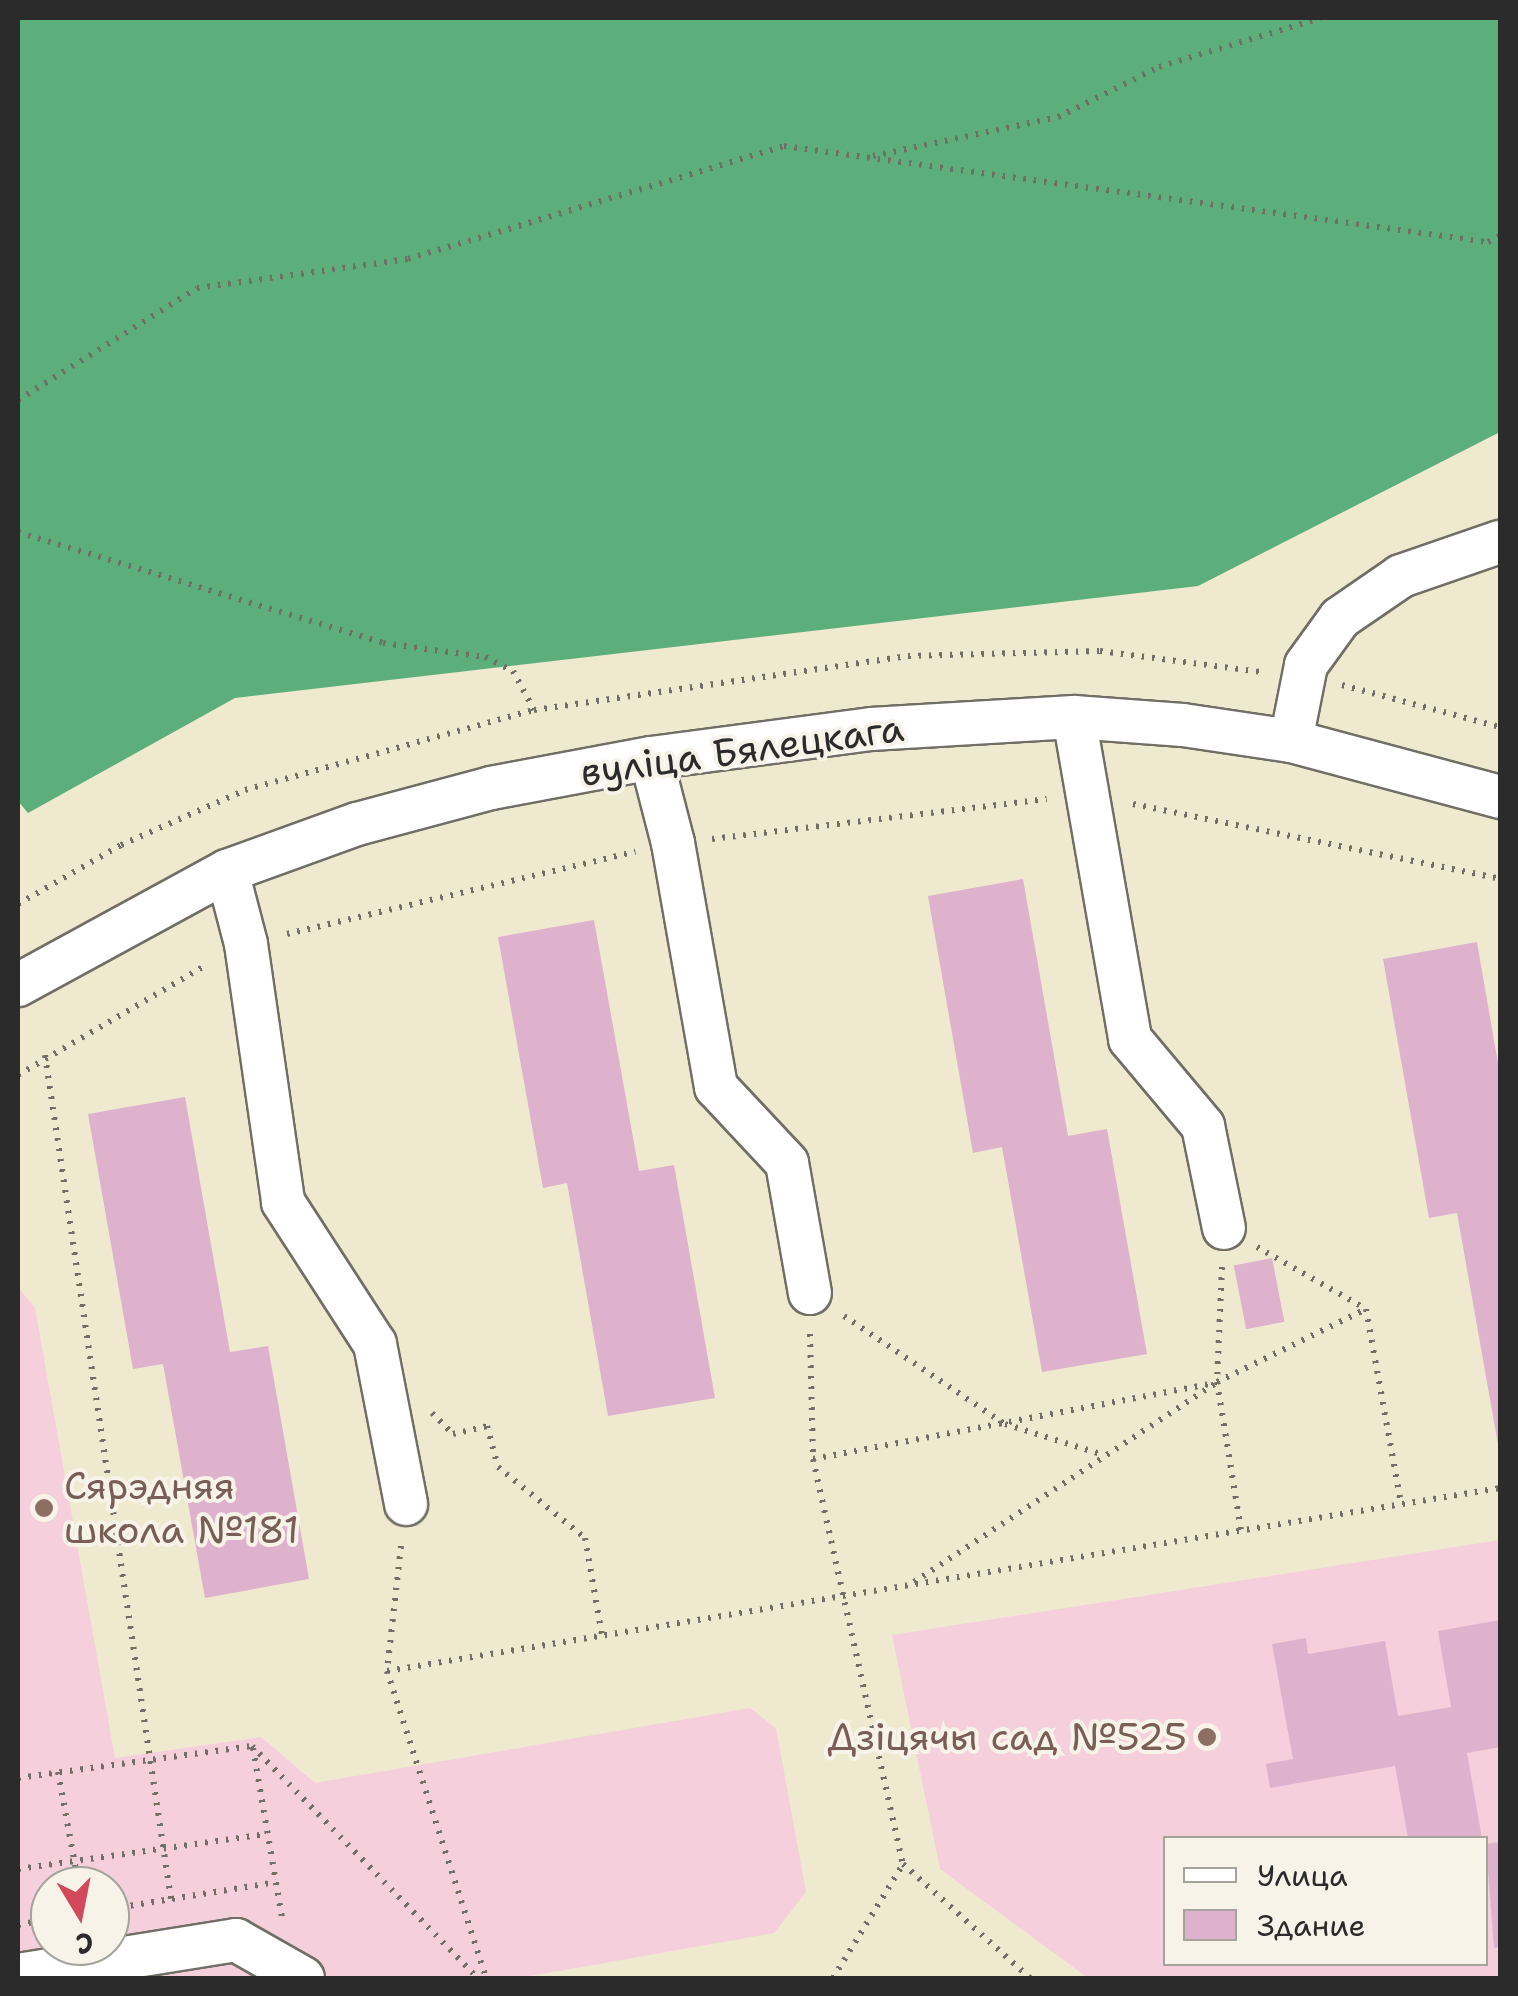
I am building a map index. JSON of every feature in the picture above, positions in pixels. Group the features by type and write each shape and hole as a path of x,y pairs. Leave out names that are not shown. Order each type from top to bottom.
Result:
{"street":[{"path":"1291,741 1313,648 1340,618 1401,576 1500,542"},
{"path":"1074,717 1130,1039 1203,1126 1224,1228"},
{"name":"вуліца Бялецкага","path":"18,985 227,871 357,824 491,788 651,758 871,728 1074,717 1291,741 1500,797"},
{"path":"651,758 674,843 716,1087 787,1163 810,1293"},
{"path":"227,871 246,944 283,1202 375,1344 406,1504"},
{"path":"18,1974 236,1940 298,1976"}],"path":[{"path":"867,157 1058,118 1159,67 1320,18"},
{"path":"18,400 197,288 408,259 784,146 1488,242 1500,236"},
{"path":"18,532 383,643 485,657 512,671 534,710"},
{"path":"18,1075 44,1054 246,944 674,843 1087,794 1500,880"},
{"path":"44,1054 171,1899"},
{"path":"1241,1530 1217,1382 1224,1228 1366,1310 1401,1504"},
{"path":"810,1293 1005,1424 1105,1456"},
{"path":"810,1293 812,1460 903,1864 1030,1978"},
{"path":"908,1586 1217,1382 1366,1310"},
{"path":"812,1460 1217,1382"},
{"path":"392,1420 436,1413 453,1434 488,1426 498,1467 585,1538 602,1635"},
{"path":"386,1671 1500,1488"},
{"path":"406,1504 386,1671 482,1978"},
{"path":"18,1778 252,1746"},
{"path":"252,1746 482,1978"},
{"path":"252,1746 276,1882 298,1976"},
{"path":"58,1772 76,1866"},
{"path":"18,1869 268,1834"},
{"path":"833,1978 903,1864"},
{"path":"130,1906 276,1882"}],"shaded area":[{"name":"Сярэдняя школа №181","path":"18,1287 35,1308 115,1758 261,1737 315,1783 750,1708 776,1728 806,1892 774,1933 519,1978 18,1978"},
{"name":"Дзіцячы сад №525","path":"1500,1540 1500,1978 1088,1978 940,1869 892,1635"}],"green space":[{"path":"18,18 1500,18 1500,432 1198,586 235,698 28,813 18,801"}],"building":[{"path":"1023,879 1068,1136 1107,1129 1147,1354 1042,1372 1002,1147 973,1153 928,896"},
{"path":"594,920 639,1171 674,1165 715,1398 608,1416 567,1183 543,1188 498,937"},
{"path":"1477,942 1500,1075 1499,1450 1457,1213 1429,1218 1383,959"},
{"path":"185,1097 230,1352 268,1346 309,1579 205,1598 163,1364 133,1369 88,1114"},
{"path":"1272,1258 1284,1322 1246,1329 1234,1265"},
{"path":"1500,1620 1500,1747 1467,1753 1482,1836 1408,1836 1395,1766 1270,1788 1266,1764 1293,1759 1272,1644 1306,1638 1308,1654 1385,1641 1398,1716 1451,1707 1438,1631"},
{"path":"1500,1842 1500,1947 1494,1948 1488,1870 1488,1844"}],"place":[{"name":"Сярэдняя школа №181","path":"44,1508"},
{"name":"Дзіцячы сад №525","path":"1207,1737"}]}
